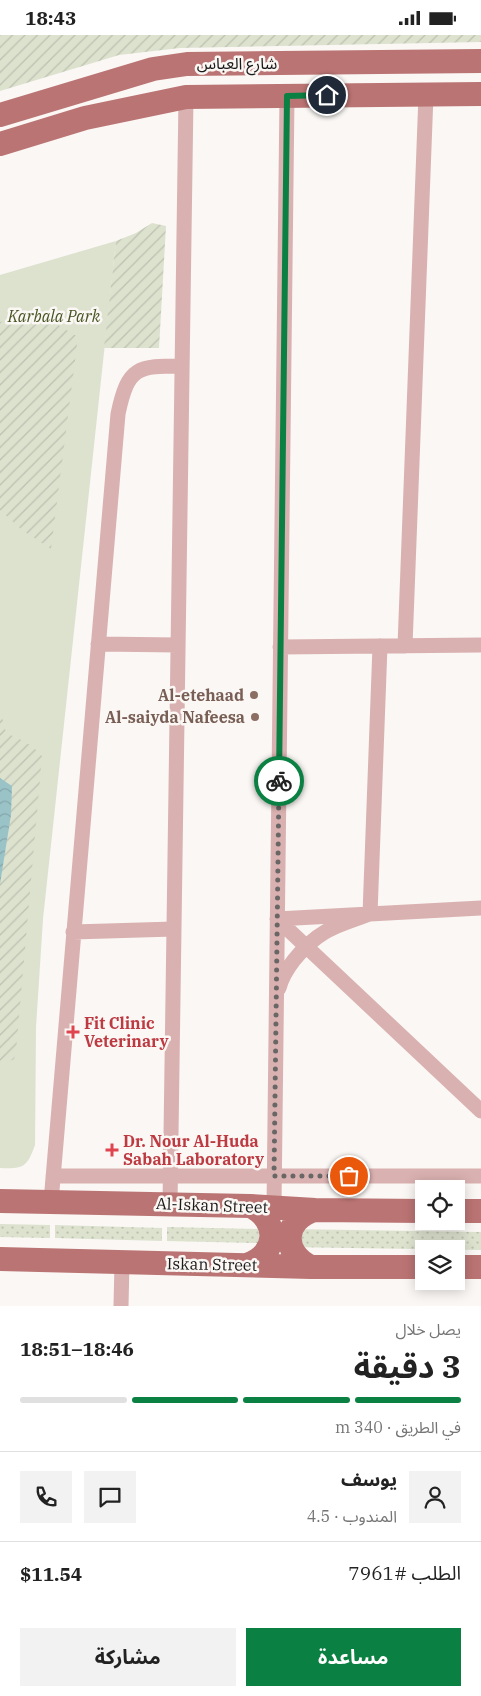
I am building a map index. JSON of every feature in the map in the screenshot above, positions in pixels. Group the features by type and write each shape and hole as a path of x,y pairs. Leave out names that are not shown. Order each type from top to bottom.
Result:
{"main road":[{"name":"شارع العباس","path":"0,115 153,69 187,64 481,61"},
{"name":"شارع العباس","path":"0,144 85,118 186,97 481,94"},
{"name":"Al-Iskan Street","path":"0,1201 415,1211"},
{"path":"247,1265 266,1252 271,1237 268,1221 257,1209 250,1206"},
{"path":"310,1267 296,1257 292,1250 290,1232 299,1217 315,1210"},
{"path":"465,1211 481,1211"},
{"name":"Iskan Street","path":"0,1259 310,1267 415,1267"},
{"path":"465,1267 481,1267"}],"street":[{"path":"405,646 426,95"},
{"path":"274,1207 287,96"},
{"path":"170,1204 186,97"},
{"path":"51,1201 118,414 121,400 132,376 145,368 182,366"},
{"path":"98,644 178,645"},
{"path":"280,647 481,645"},
{"path":"370,914 380,646"},
{"path":"277,919 481,908"},
{"path":"276,996 288,967 306,946 334,926 370,914"},
{"path":"277,919 481,1111"},
{"path":"73,932 174,929"},
{"path":"53,1175 481,1177"},
{"path":"121,1306 122,1263"}],"green space":[{"path":"0,35 481,35 481,42 180,48 119,55 0,91"},
{"path":"152,223 166,226 159,348 104,348 116,241 136,233"},
{"name":"Karbala Park","path":"116,241 43,919 36,1027 35,1145 30,1158 24,1165 14,1168 0,1168 0,275"},
{"path":"40,314 78,337 51,549 22,530 0,510 0,322"},
{"path":"0,715 6,733 30,745 42,756 16,1051 14,1059 0,1063"},
{"path":"0,1224 50,1225 50,1238 0,1237"},
{"path":"55,1225 162,1228 162,1241 55,1238"},
{"path":"167,1227 260,1229 259,1243 167,1241"},
{"path":"287,1229 481,1232 481,1250 465,1250 465,1240 415,1240 415,1249 287,1247"}],"water":[{"path":"0,778 12,786 11,815 0,884"}],"way so far":[{"path":"279,781 274,1176 349,1176"}],"place":[{"name":"Al-etehaad","path":"254,695"},
{"name":"Al-saiyda Nafeesa","path":"255,717"},
{"name":"Fit Clinic Veterinary","path":"73,1032"},
{"name":"Dr. Nour Al-Huda Sabah Laboratory","path":"112,1150"}],"route":[{"path":"279,781 287,96 327,95"}]}
